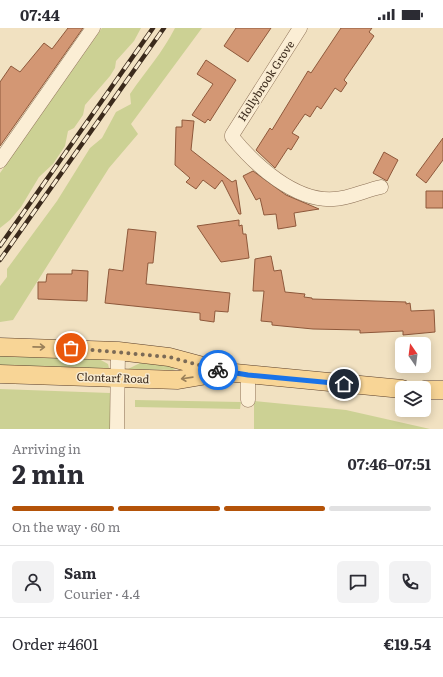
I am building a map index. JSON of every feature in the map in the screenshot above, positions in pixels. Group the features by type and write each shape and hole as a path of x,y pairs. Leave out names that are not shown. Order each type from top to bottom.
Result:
{"main road":[{"name":"Clontarf Road","path":"0,346 118,351 169,357 225,372 395,389"},
{"name":"Clontarf Road","path":"0,374 178,380 225,372"},
{"path":"431,390 443,390"}],"street":[{"path":"0,161 93,28"},
{"name":"Hollybrook Grove","path":"300,28 232,135 252,160 288,186 310,197 332,200 342,199 381,187"},
{"path":"117,429 118,351"},
{"path":"248,375 248,400"}],"green space":[{"path":"102,28 141,28 134,41 116,61 115,68 110,76 85,105 83,115 74,128 68,131 65,146 53,164 39,177 21,207 10,220 0,228 0,173"},
{"path":"175,28 202,28 131,124 138,134 109,168 13,320 0,322 0,286 7,277 7,269 57,201 90,148 102,138 116,112 131,104 130,94 159,54"},
{"path":"0,353 99,359 108,364 109,368 0,368"},
{"path":"140,363 173,366 175,369 128,369"},
{"path":"0,389 110,393 110,429 0,429"},
{"path":"135,400 241,402 240,409 135,407"},
{"path":"254,401 346,410 430,429 254,429"}],"building":[{"path":"68,28 83,28 0,146 0,82 11,66 20,72 44,43 52,49"},
{"path":"236,28 271,28 248,62 224,46"},
{"path":"341,28 372,28 369,32 374,36 344,80 347,83 341,92 335,88 321,109 317,106 310,117 305,114 292,133 299,137 291,150 288,148 275,168 256,150 270,128 272,130 308,71 311,73"},
{"path":"206,60 236,80 210,121 208,119 205,123 192,115 213,84 197,74"},
{"path":"182,120 194,121 191,150 232,182 236,180 241,214 239,214 222,180 215,189 203,180 196,189 186,182 190,178 175,165 176,127 182,127"},
{"path":"443,138 443,160 426,183 416,175"},
{"path":"384,152 398,160 387,181 373,173"},
{"path":"253,171 286,195 319,209 294,213 296,226 278,229 276,214 264,215 260,198 256,200 243,176"},
{"path":"426,191 443,191 443,208 426,208"},
{"path":"239,220 239,226 242,225 243,234 246,234 249,258 221,262 197,226"},
{"path":"128,229 156,232 153,263 148,263 146,284 230,293 228,312 215,311 214,322 200,320 200,313 105,303 109,269 123,271"},
{"path":"271,256 274,271 281,270 285,292 305,294 304,297 312,299 410,303 411,311 434,310 435,332 403,335 403,331 360,333 360,330 313,329 272,325 272,322 261,321 264,291 253,291 255,259"},
{"path":"72,270 88,271 87,301 38,299 38,282 46,282 47,274 72,274"}],"railway":[{"path":"0,246 153,28"},
{"path":"0,260 164,28"}],"way so far":[{"path":"71,348 118,351 169,357 218,370"}],"route":[{"path":"218,370 248,375 344,384"}]}
